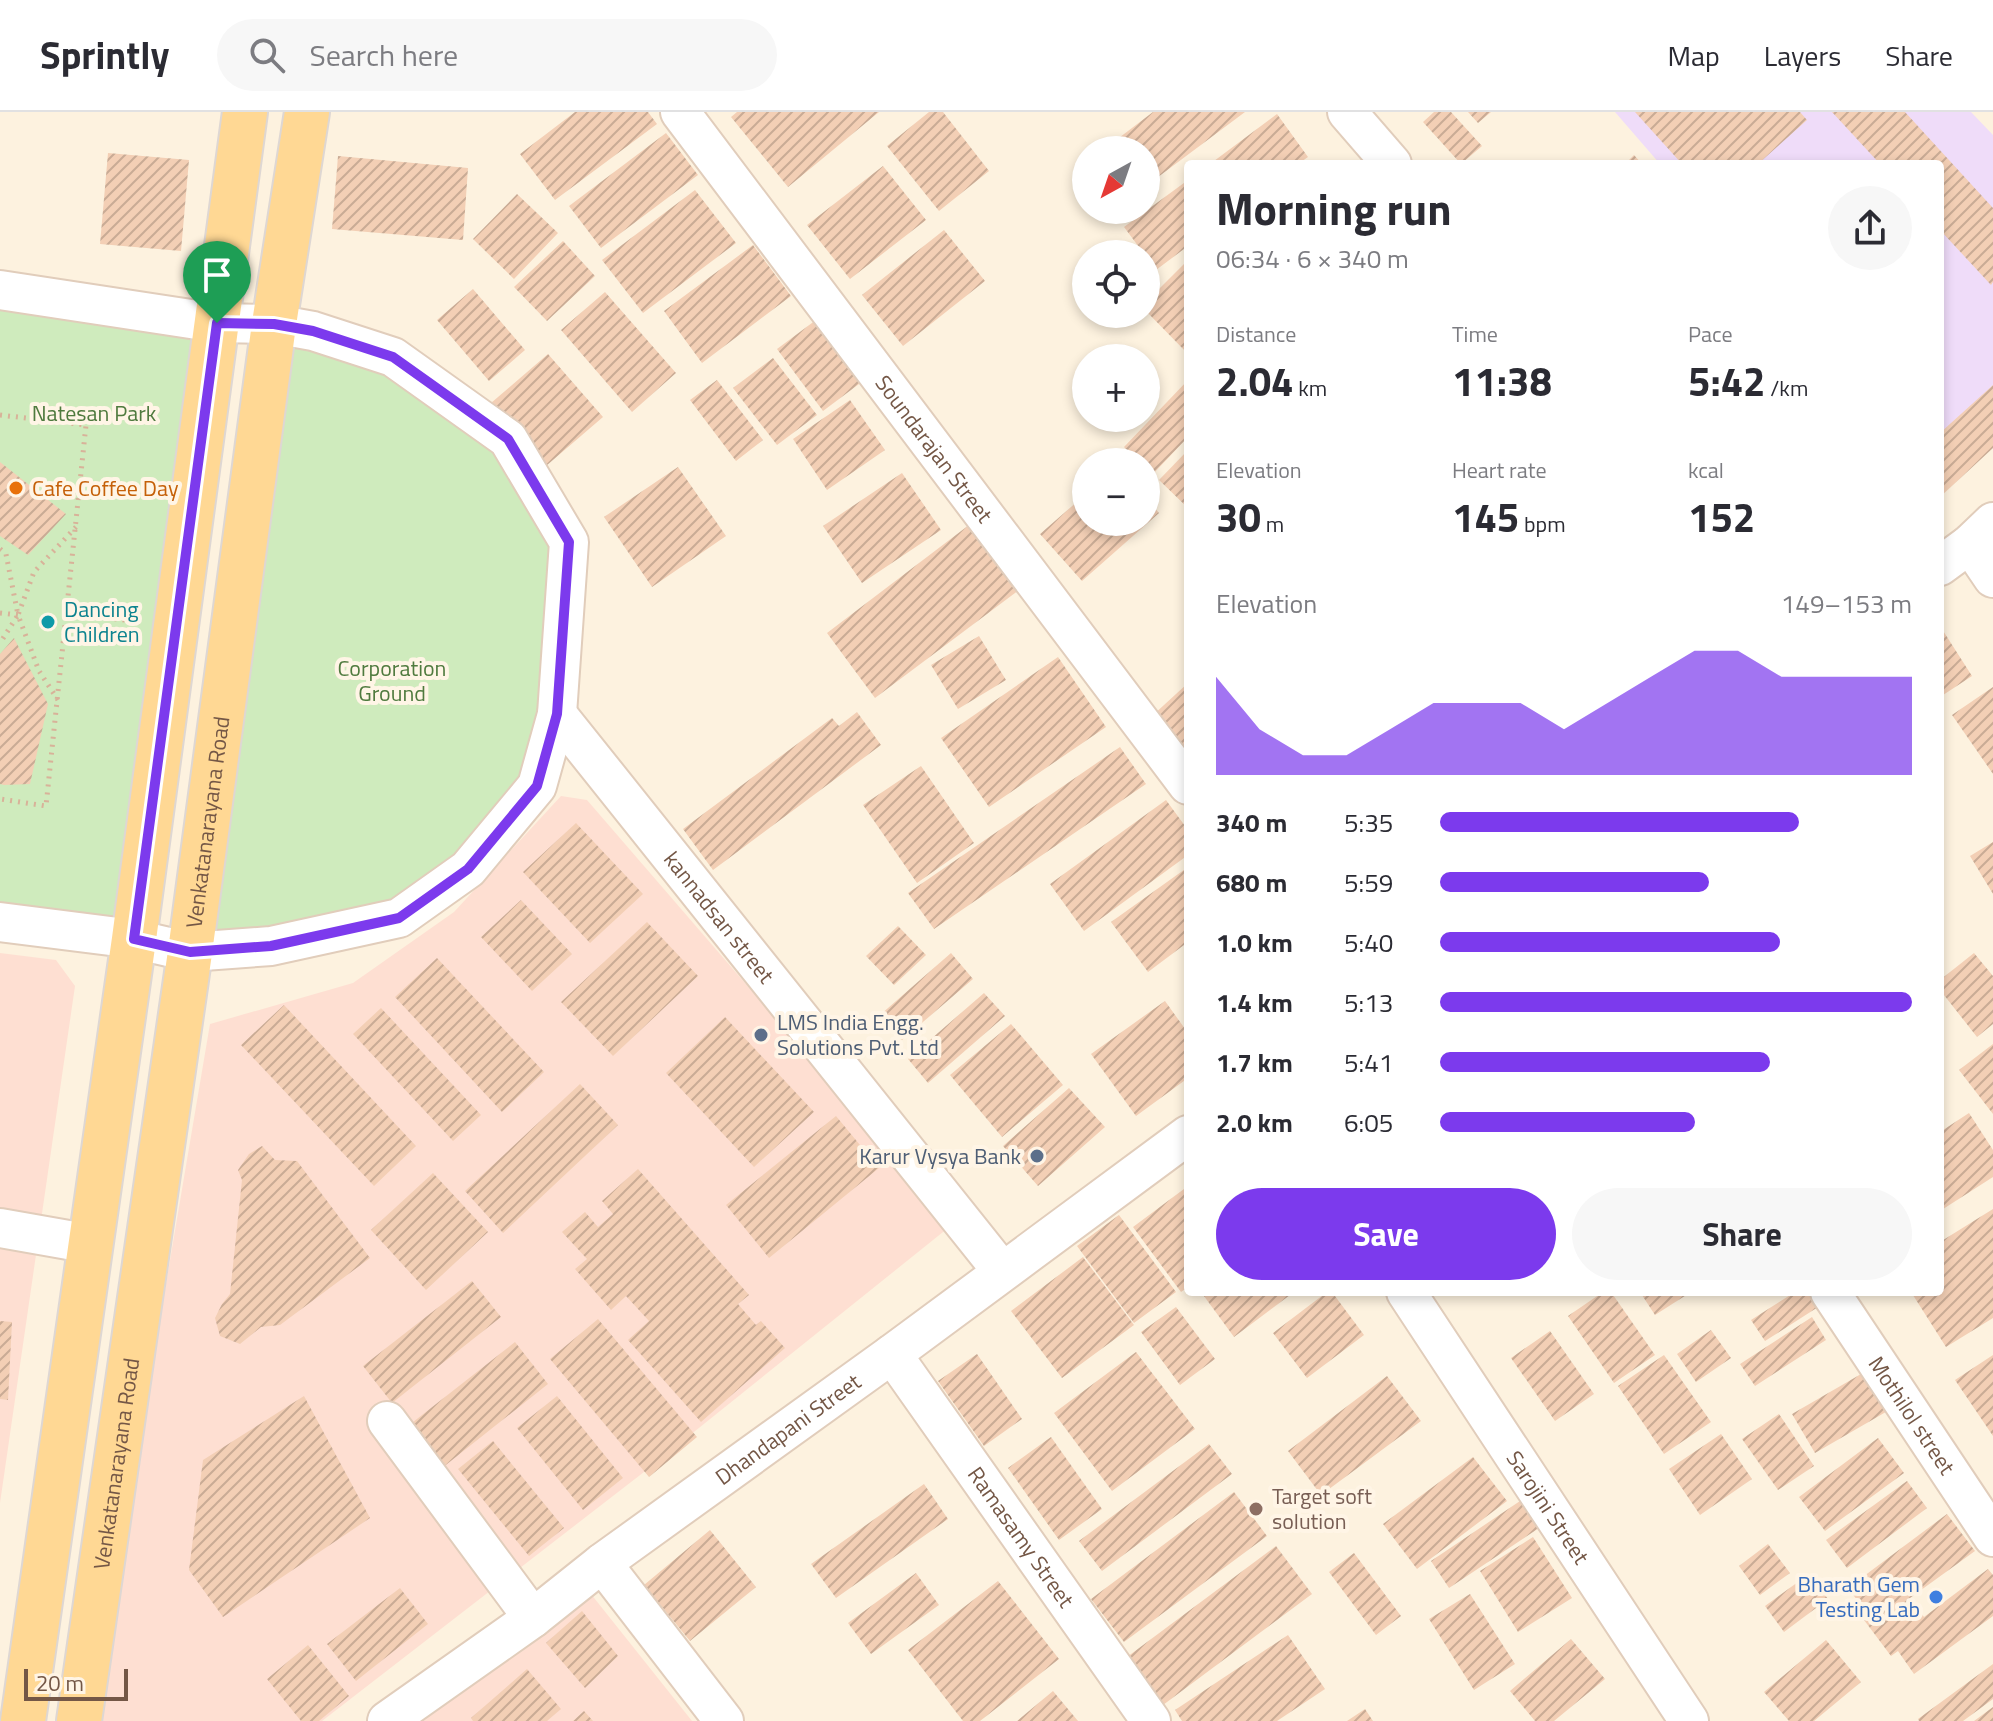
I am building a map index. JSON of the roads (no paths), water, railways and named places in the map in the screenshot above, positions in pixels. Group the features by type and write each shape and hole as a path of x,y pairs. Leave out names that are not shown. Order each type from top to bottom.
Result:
{"main road":[{"path":"23,1721 134,939 245,112"},
{"name":"Venkatanarayana Road","path":"79,1721 190,952 274,324 307,112"}],"street":[{"name":"Soundarajan Street","path":"680,112 1184,780"},
{"path":"1347,112 1389,160"},
{"path":"0,290 217,323 274,324 313,331 393,357 508,439 569,542 557,714 537,786 468,869 399,918 271,946 190,952 134,939 0,922"},
{"path":"1944,563 1982,533 1993,578"},
{"name":"kannadsan street","path":"557,714 1002,1271"},
{"name":"Dhandapani Street","path":"387,1721 533,1618 602,1563 1184,1138"},
{"path":"3,1221 91,1244"},
{"name":"Sarojini Street","path":"1409,1296 1689,1721"},
{"name":"Mothilol street","path":"1833,1296 1993,1537"},
{"name":"Ramasamy Street","path":"892,1354 1151,1721"},
{"path":"387,1421 533,1618"},
{"path":"602,1563 724,1721"}],"place":[{"name":"Cafe Coffee Day","path":"16,488"},
{"name":"Dancing Children","path":"48,622"},
{"name":"LMS India Engg. Solutions Pvt. Ltd","path":"761,1035"},
{"name":"Karur Vysya Bank","path":"1037,1156"},
{"name":"Target soft solution","path":"1256,1509"},
{"name":"Bharath Gem Testing Lab","path":"1936,1597"}],"park label":[{"name":"Natesan Park","path":"94,413"},
{"name":"Corporation Ground","path":"392,680"}]}
